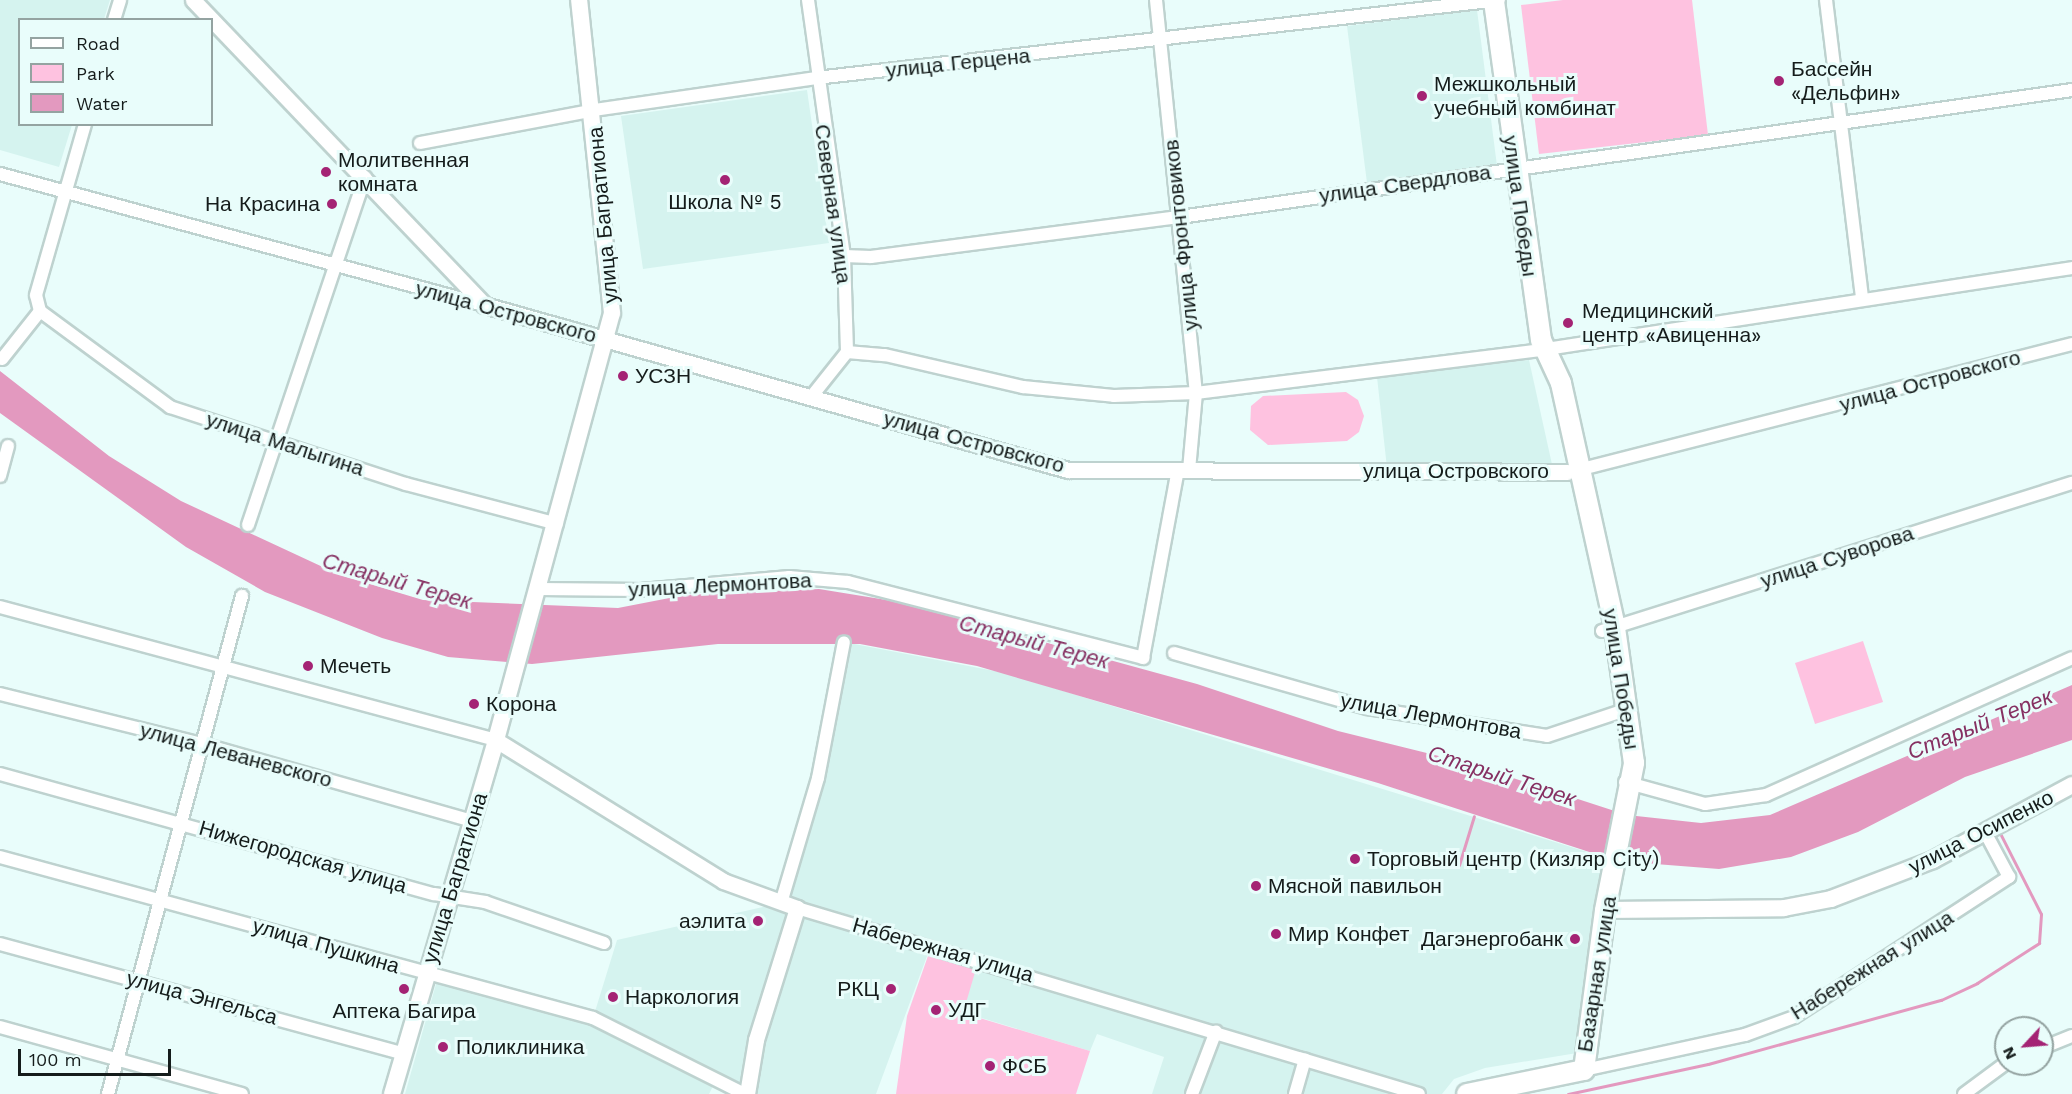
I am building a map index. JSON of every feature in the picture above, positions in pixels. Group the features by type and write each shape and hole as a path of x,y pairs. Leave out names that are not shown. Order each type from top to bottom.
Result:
{"main road":[{"name":"улица Багратиона","path":"392,1094 537,595 612,313 594,110 579,0"},
{"name":"улица Победы","path":"1494,0 1512,168 1541,349 1573,471 1608,629 1630,711 1634,763 1626,783 1623,805"},
{"name":"улица Победы","path":"1608,629 1626,783"},
{"name":"улица Осипенко","path":"1605,910 1784,908 1831,899 1933,860 2072,785"},
{"name":"Базарная улица","path":"1584,1070 1605,910 1623,805"},
{"name":"Набережная улица","path":"1467,1094 1584,1070"}],"street":[{"path":"115,18 120,0"},
{"path":"193,0 210,18"},
{"name":"Северная улица","path":"808,0 816,78 844,256 847,352"},
{"name":"улица Фронтовиков","path":"1143,658 1183,470 1196,393 1180,217 1156,0"},
{"name":"улица Герцена","path":"420,143 594,110 816,78 1494,0"},
{"path":"1826,0 1843,120 1862,298"},
{"path":"213,21 365,177 484,305"},
{"name":"улица Свердлова","path":"844,256 871,257 1180,217 1843,120 2072,90"},
{"path":"2,359 40,311 36,295 84,126"},
{"name":"улица Островского","path":"0,174 812,396 1039,465 1183,470 1573,471 2072,344"},
{"path":"248,525 365,177"},
{"path":"812,396 847,352 885,355 1023,387 1114,396 1196,393 1541,349 1862,298 2072,268"},
{"name":"улица Малыгина","path":"40,311 170,406 277,437 406,484 556,524"},
{"path":"0,476 8,446"},
{"name":"улица Суворова","path":"1608,629 2072,483"},
{"name":"улица Лермонтова","path":"537,595 641,590 789,577 848,582 1143,658"},
{"path":"108,1094 242,596"},
{"path":"0,607 496,740"},
{"path":"782,903 818,778 844,642"},
{"name":"улица Лермонтова","path":"1174,653 1367,708 1547,736 1618,712"},
{"path":"1626,783 1705,804 1766,795 2072,658"},
{"name":"улица Леваневского","path":"0,694 202,744 472,821"},
{"name":"Набережная улица","path":"496,740 723,881 797,908 1216,1031 1419,1094"},
{"name":"Нижегородская улица","path":"0,774 450,897 484,902 604,943"},
{"name":"Набережная улица","path":"1584,1070 1744,1035 1794,1017 2009,878 1985,832"},
{"name":"улица Пушкина","path":"0,857 593,1018 746,1094"},
{"path":"746,1094 756,1040 797,908"},
{"name":"улица Энгельса","path":"0,944 404,1054"},
{"path":"0,1027 242,1094"},
{"path":"1192,1094 1216,1031"},
{"path":"2054,1043 2072,1036"},
{"path":"1295,1094 1305,1059"},
{"path":"1964,1094 1994,1071"}],"shaded area":[{"path":"0,0 110,0 104,18 18,18 18,126 72,126 59,167 0,150"},
{"name":"Межшкольный учебный комбинат","path":"1477,10 1497,166 1367,183 1347,26"},
{"name":"Школа № 5","path":"807,90 829,243 643,269 621,116"},
{"path":"1529,360 1553,469 1387,468 1377,377"},
{"path":"844,642 1005,673 1607,858 1577,1053 1485,1068 1454,1079 1442,1094 1152,1094 1164,1057 1097,1034 1090,1051 962,1012 978,961 930,948 876,1094 745,1094 714,1084 709,1094 405,1094 438,977 593,1018 617,940 781,903"}],"green space":[{"path":"1563,0 1692,0 1708,135 1539,154 1521,5"},
{"path":"1346,392 1358,400 1364,416 1359,432 1347,441 1268,445 1250,430 1251,406 1263,396"},
{"path":"1863,641 1883,702 1815,724 1795,663"},
{"path":"929,953 976,969 963,1013 1090,1051 1076,1094 896,1094 907,1016"}],"water":[{"name":"Старый Терек","path":"0,371 109,456 181,501 340,575 423,600 618,608 685,595 819,589 899,602 1197,684 1338,731 1467,763 1627,815 1701,823 1770,815 2072,685 2072,740 1965,777 1858,832 1791,857 1719,869 1617,861 1378,783 977,666 860,644 718,644 532,664 448,657 382,638 265,592 186,547 0,413"}],"waterway":[{"path":"1459,865 1474,816"},
{"path":"1568,1094 1708,1064 1941,1000 1977,983 2039,943 2041,914 2001,835"}],"place":[{"name":"Бассейн «Дельфин»","path":"1779,81"},
{"name":"Межшкольный учебный комбинат","path":"1422,96"},
{"name":"Молитвенная комната","path":"326,172"},
{"name":"Школа № 5","path":"725,180"},
{"name":"На Красина","path":"332,204"},
{"name":"Медицинский центр «Авиценна»","path":"1568,323"},
{"name":"УСЗН","path":"623,376"},
{"name":"Мечеть","path":"308,666"},
{"name":"Корона","path":"474,704"},
{"name":"Торговый центр (Кизляр City)","path":"1355,859"},
{"name":"Мясной павильон","path":"1256,886"},
{"name":"аэлита","path":"758,921"},
{"name":"Мир Конфет","path":"1276,934"},
{"name":"Дагэнергобанк","path":"1575,939"},
{"name":"Аптека Багира","path":"404,989"},
{"name":"РКЦ","path":"891,989"},
{"name":"Наркология","path":"613,997"},
{"name":"УДГ","path":"936,1010"},
{"name":"Поликлиника","path":"443,1047"},
{"name":"ФСБ","path":"990,1066"}]}
